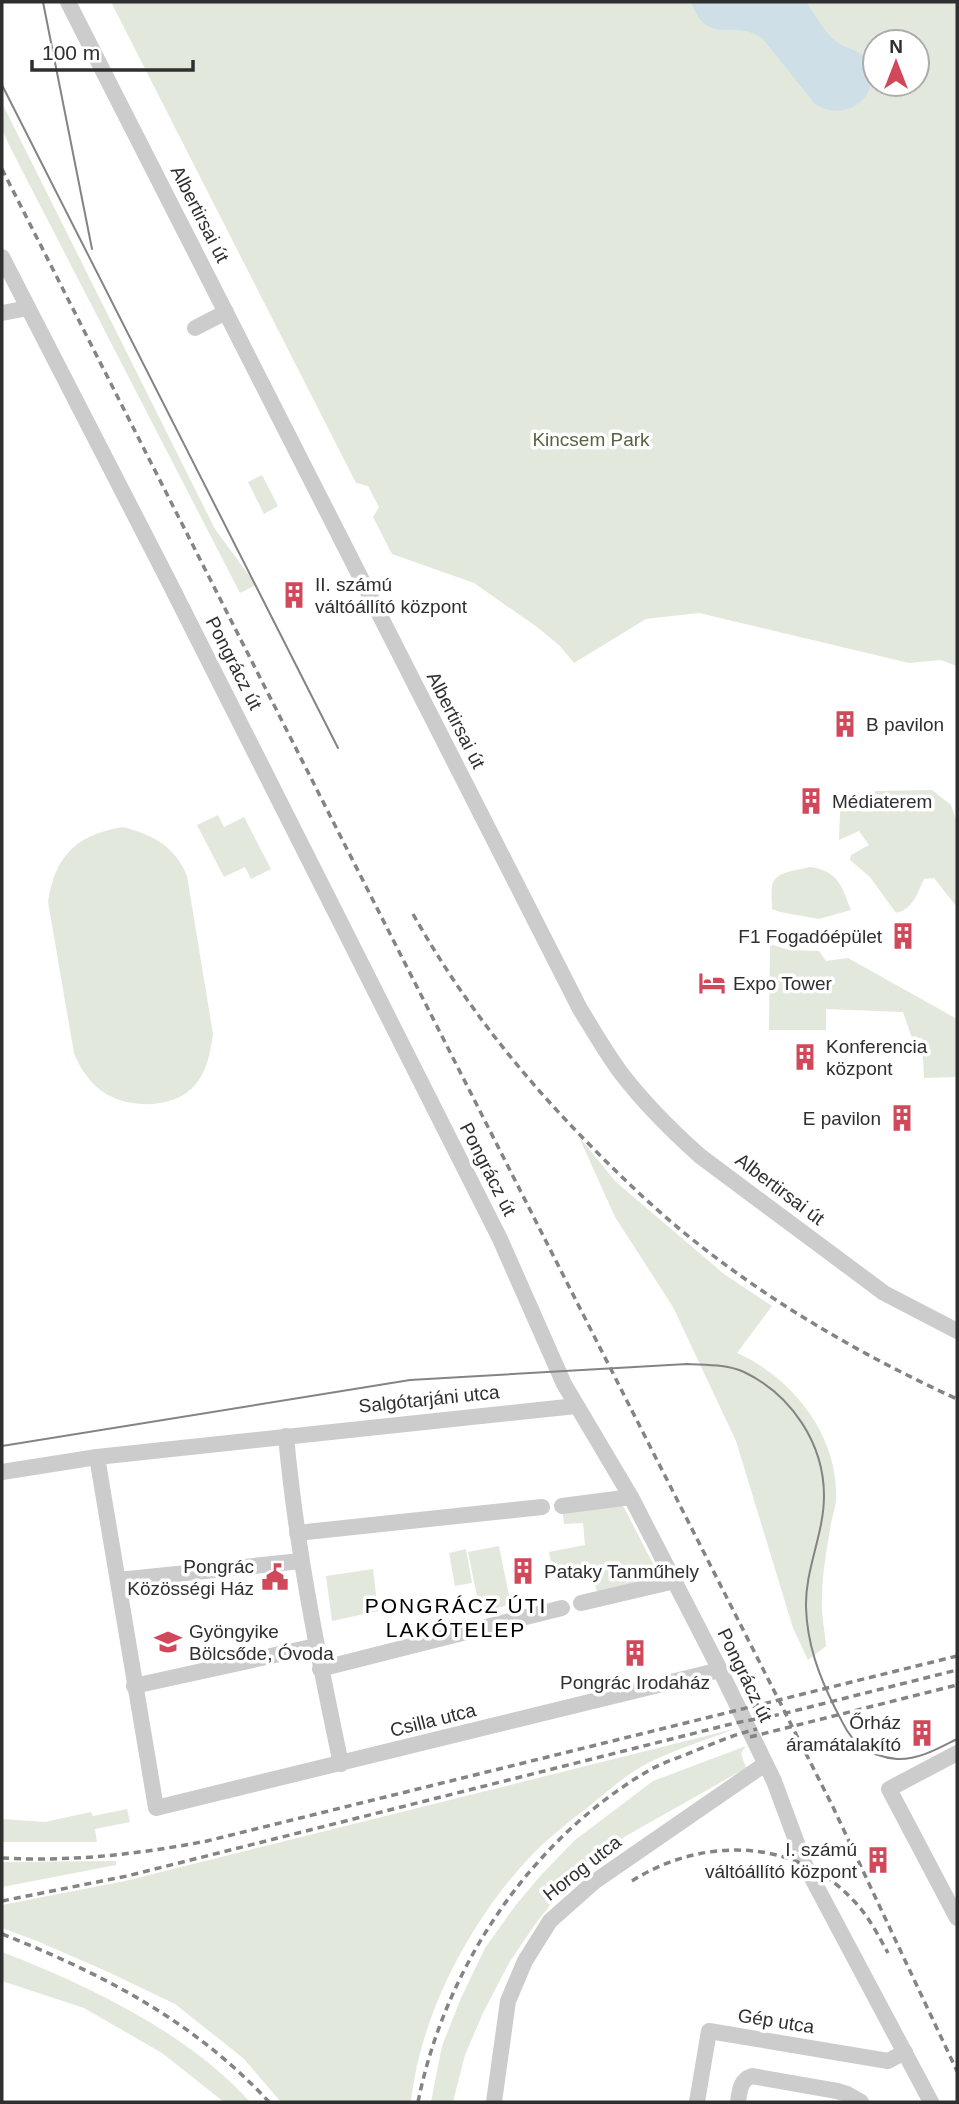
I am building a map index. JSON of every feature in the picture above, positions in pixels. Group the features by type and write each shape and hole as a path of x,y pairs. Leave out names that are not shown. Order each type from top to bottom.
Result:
{"street":[{"name":"Albertirsai út","path":"68,2 580,1009 621,1072 681,1139 729,1178 884,1293 957,1331"},
{"name":"Pongrácz út","path":"2,257 167,578 500,1240 564,1384 631,1497 720,1670 774,1781 806,1865 931,2102"},
{"path":"2,313 28,309"},
{"path":"195,328 226,312"},
{"name":"Salgótarjáni utca","path":"2,1472 97,1457 576,1405"},
{"path":"286,1436 300,1561 341,1764"},
{"path":"97,1457 134,1686 316,1646"},
{"path":"562,1506 631,1497"},
{"path":"296,1534 541,1508"},
{"path":"118,1580 300,1561"},
{"path":"581,1603 675,1581"},
{"path":"320,1669 562,1608"},
{"name":"Csilla utca","path":"134,1686 156,1808 720,1670"},
{"path":"957,1753 889,1788 957,1918"},
{"name":"Horog utca","path":"494,2102 508,2001 525,1961 550,1921 594,1882 765,1764"},
{"name":"Gép utca","path":"697,2102 709,2031 888,2061 905,2052"},
{"path":"738,2102 742,2083 745,2078 752,2076 837,2091 861,2102"}],"green space":[{"name":"Kincsem Park","path":"111,2 957,2 957,666 941,660 909,663 699,613 646,619 574,663 560,646 537,627 474,583 392,554 373,517 379,507 368,486 356,483"},
{"path":"2,103 215,529 256,585 240,593 9,145 2,129"},
{"path":"262,475 278,506 264,514 248,482"},
{"path":"932,790 951,805 957,823 957,907 934,878 924,879 907,908 896,913 870,877 850,860 851,855 869,845 859,831 839,840 840,811 875,811 875,791"},
{"path":"218,815 224,827 244,817 271,869 251,879 245,867 224,877 197,825"},
{"path":"122,827 143,833 169,849 187,876 213,1034 206,1067 195,1085 177,1098 154,1104 129,1103 102,1092 80,1065 74,1053 48,902 56,872 70,850 92,836"},
{"path":"811,867 828,872 838,881 851,910 819,919 772,909 772,886 777,877"},
{"path":"770,944 789,950 819,951 826,961 848,958 957,1019 957,1077 924,1078 922,1038 912,1038 903,1012 826,1009 826,1030 769,1030"},
{"path":"579,1137 616,1182 724,1274 772,1306 737,1353 775,1376 792,1391 819,1428 834,1470 836,1501 822,1590 826,1646 808,1660 793,1628 736,1441 673,1307 615,1217"},
{"path":"620,1500 662,1581 598,1596 591,1569 554,1578 549,1552 585,1545 583,1523 564,1524 562,1507"},
{"path":"499,1546 511,1605 480,1611 468,1552"},
{"path":"466,1549 472,1583 455,1586 449,1553"},
{"path":"373,1569 378,1611 332,1621 326,1576"},
{"path":"738,1728 670,1753 633,1772 553,1835 509,1881 469,1939 437,2003 416,2069 411,2102 281,2102 243,2058 175,2004 106,1971 2,1928 2,1905 125,1881"},
{"path":"746,1746 741,1753 746,1768 596,1853 566,1885 509,1963 465,2055 453,2102 431,2102 442,2046 485,1948 541,1875 575,1840 653,1781"},
{"path":"127,1809 130,1822 95,1829 97,1842 2,1842 2,1819 45,1822 91,1812 93,1816"},
{"path":"116,1861 116,1865 2,1887 2,1862"},
{"path":"2,1952 135,2013 197,2054 250,2102 224,2102 162,2053 84,2008 2,1981"}],"shaded area":[{"path":"691,2 806,2 830,36 861,55 861,98 865,98 847,109 825,109 814,103 763,39 753,33 714,29 705,25"}],"tram line":[{"path":"43,2 92,249"},
{"path":"2,85 338,748"},
{"path":"2,1446 410,1380 687,1364 737,1369 761,1382 790,1408 802,1423 818,1458 824,1496 821,1524 806,1593 807,1621 819,1672 845,1727 854,1740 866,1750 897,1759 921,1755 957,1739"}],"railway":[{"path":"2,169 832,1805 957,2071"},
{"path":"413,914 469,1003 534,1085 618,1174 656,1209 714,1256 780,1303 884,1363 957,1399"},
{"path":"2,1858 105,1856 207,1841 957,1656"},
{"path":"2,1901 127,1876 957,1670"},
{"path":"750,1737 957,1685"},
{"path":"418,2102 431,2052 471,1957 499,1912 530,1871 566,1833 605,1800 648,1771 719,1741 757,1729"},
{"path":"632,1881 687,1857 717,1851 746,1850 775,1855 803,1864 829,1879 863,1912 888,1953"},
{"path":"2,1934 76,1966 145,2003 210,2047 269,2102"}],"place":[{"name":"II. számú váltóállító központ","path":"294,595"},
{"name":"B pavilon","path":"845,724"},
{"name":"Médiaterem","path":"811,801"},
{"name":"F1 Fogadóépület","path":"903,936"},
{"name":"Expo Tower","path":"712,983"},
{"name":"Konferencia központ","path":"805,1057"},
{"name":"E pavilon","path":"902,1118"},
{"name":"Pataky Tanműhely","path":"523,1571"},
{"name":"Pongrác Közösségi Ház","path":"275,1577"},
{"name":"Gyöngyike Bölcsőde, Óvoda","path":"168,1642"},
{"name":"Pongrác Irodaház","path":"635,1653"},
{"name":"Őrház áramátalakító","path":"922,1733"},
{"name":"I. számú váltóállító központ","path":"878,1860"}],"district":[{"name":"PONGRÁCZ ÚTI LAKÓTELEP","path":"456,1617"}]}
